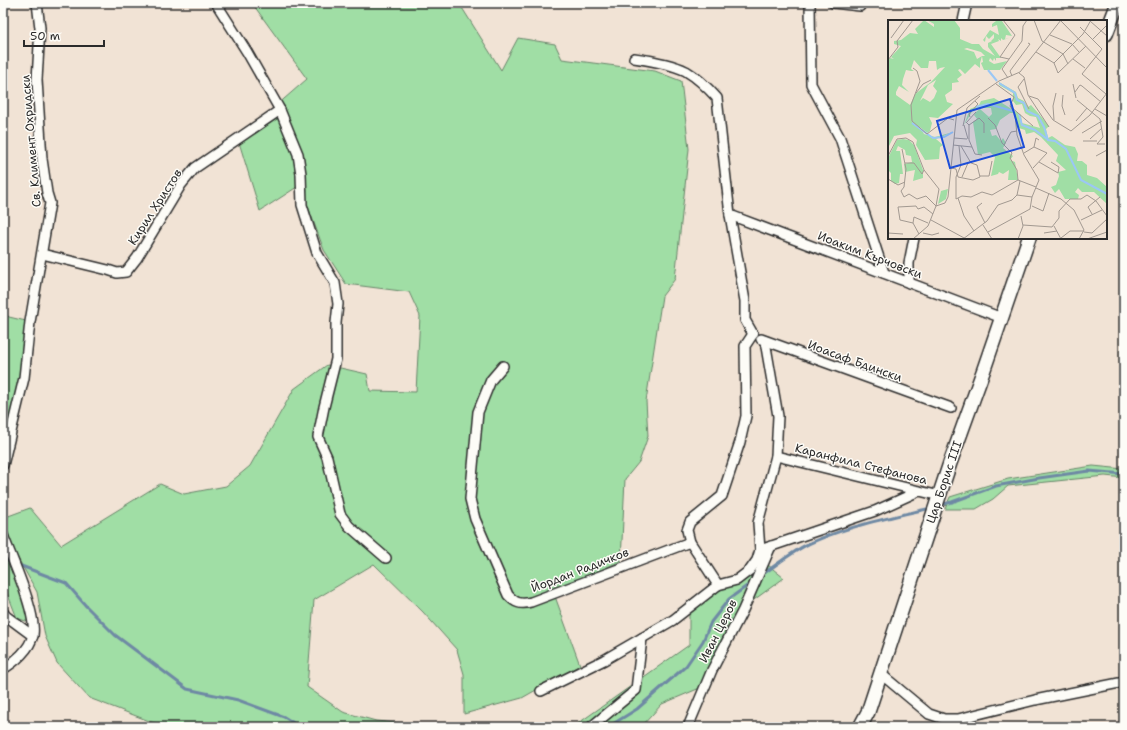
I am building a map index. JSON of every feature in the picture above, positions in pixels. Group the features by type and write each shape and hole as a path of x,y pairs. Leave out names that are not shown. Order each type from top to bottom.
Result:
{"street":[{"name":"Св. Климент Охридски","path":"3,465 24,378 30,322 50,203 42,159 37,80 40,28 37,3"},
{"path":"216,3 247,52 280,110 298,154 302,174 302,205 317,253 335,283 338,304 336,323 336,359 318,437 327,457 340,514 349,526 386,558"},
{"path":"810,3 811,84 840,138 884,272"},
{"path":"833,3 860,6 861,3"},
{"path":"963,20 967,3"},
{"path":"1107,31 1118,3"},
{"path":"634,58 653,61 685,71 706,85 717,98 730,215 745,301 746,320 753,334 745,346 746,416 740,442 722,496 690,522 687,530 690,542 718,585"},
{"name":"Кирил Христов","path":"42,254 117,273 126,272 137,258 181,185 195,168 280,110"},
{"name":"Иоаким Кърчовски","path":"730,215 884,272 1002,318"},
{"path":"909,283 909,263 914,239"},
{"name":"Цар Борис III","path":"860,727 868,712 950,463 1029,239"},
{"name":"Иоасаф Бдински","path":"753,334 765,341 951,408"},
{"path":"541,692 604,660 673,620 718,585 737,580 750,570 760,550 758,523 776,456 778,416 765,341"},
{"name":"Йордан Радичков","path":"503,366 491,380 483,396 478,412 470,499 475,519 505,590 512,600 521,603 531,602 690,542"},
{"name":"Каранфила Стефанова","path":"776,456 940,496"},
{"path":"760,550 875,511 919,490"},
{"path":"3,535 30,606 34,624 33,636 26,650 3,669"},
{"name":"Иван Церов","path":"688,727 712,670 743,610 771,546"},
{"path":"3,612 33,636"},
{"path":"591,727 636,690 642,638"},
{"path":"880,674 929,714 944,719 958,719 1035,700 1124,682"}],"green space":[{"path":"252,3 459,3 501,70 518,38 555,44 562,59 655,71 681,81 689,149 675,279 662,296 646,401 648,436 639,462 625,479 621,561 553,591 580,665 522,698 464,714 464,674 457,650 423,612 374,564 314,600 307,687 343,712 376,721 437,727 165,727 89,698 57,663 45,636 37,592 11,546 3,520 3,518 30,508 61,545 160,484 184,494 226,486 250,466 294,389 327,365 367,374 370,391 416,392 420,316 409,292 346,284 324,250 300,185 260,211 238,139 307,79"},
{"path":"3,312 9,317 30,322 3,465"},
{"path":"1093,466 1124,469 1124,478 1105,476 1008,486 993,499 976,509 945,509 950,497 1008,479"},
{"path":"3,535 34,624 17,618 3,582"},
{"path":"762,560 784,578 751,602 727,626 707,685 662,704 641,727 573,727 689,645 689,607"}],"waterway":[{"path":"940,505 996,486 1039,478 1089,471 1124,474"},
{"path":"760,576 809,543 859,526 931,508"},
{"path":"3,559 11,562"},
{"path":"16,564 66,583 86,606 115,635 187,689 238,700 284,717 300,727"},
{"path":"608,727 637,709 686,666 703,641 711,622 729,599 751,583"}]}
